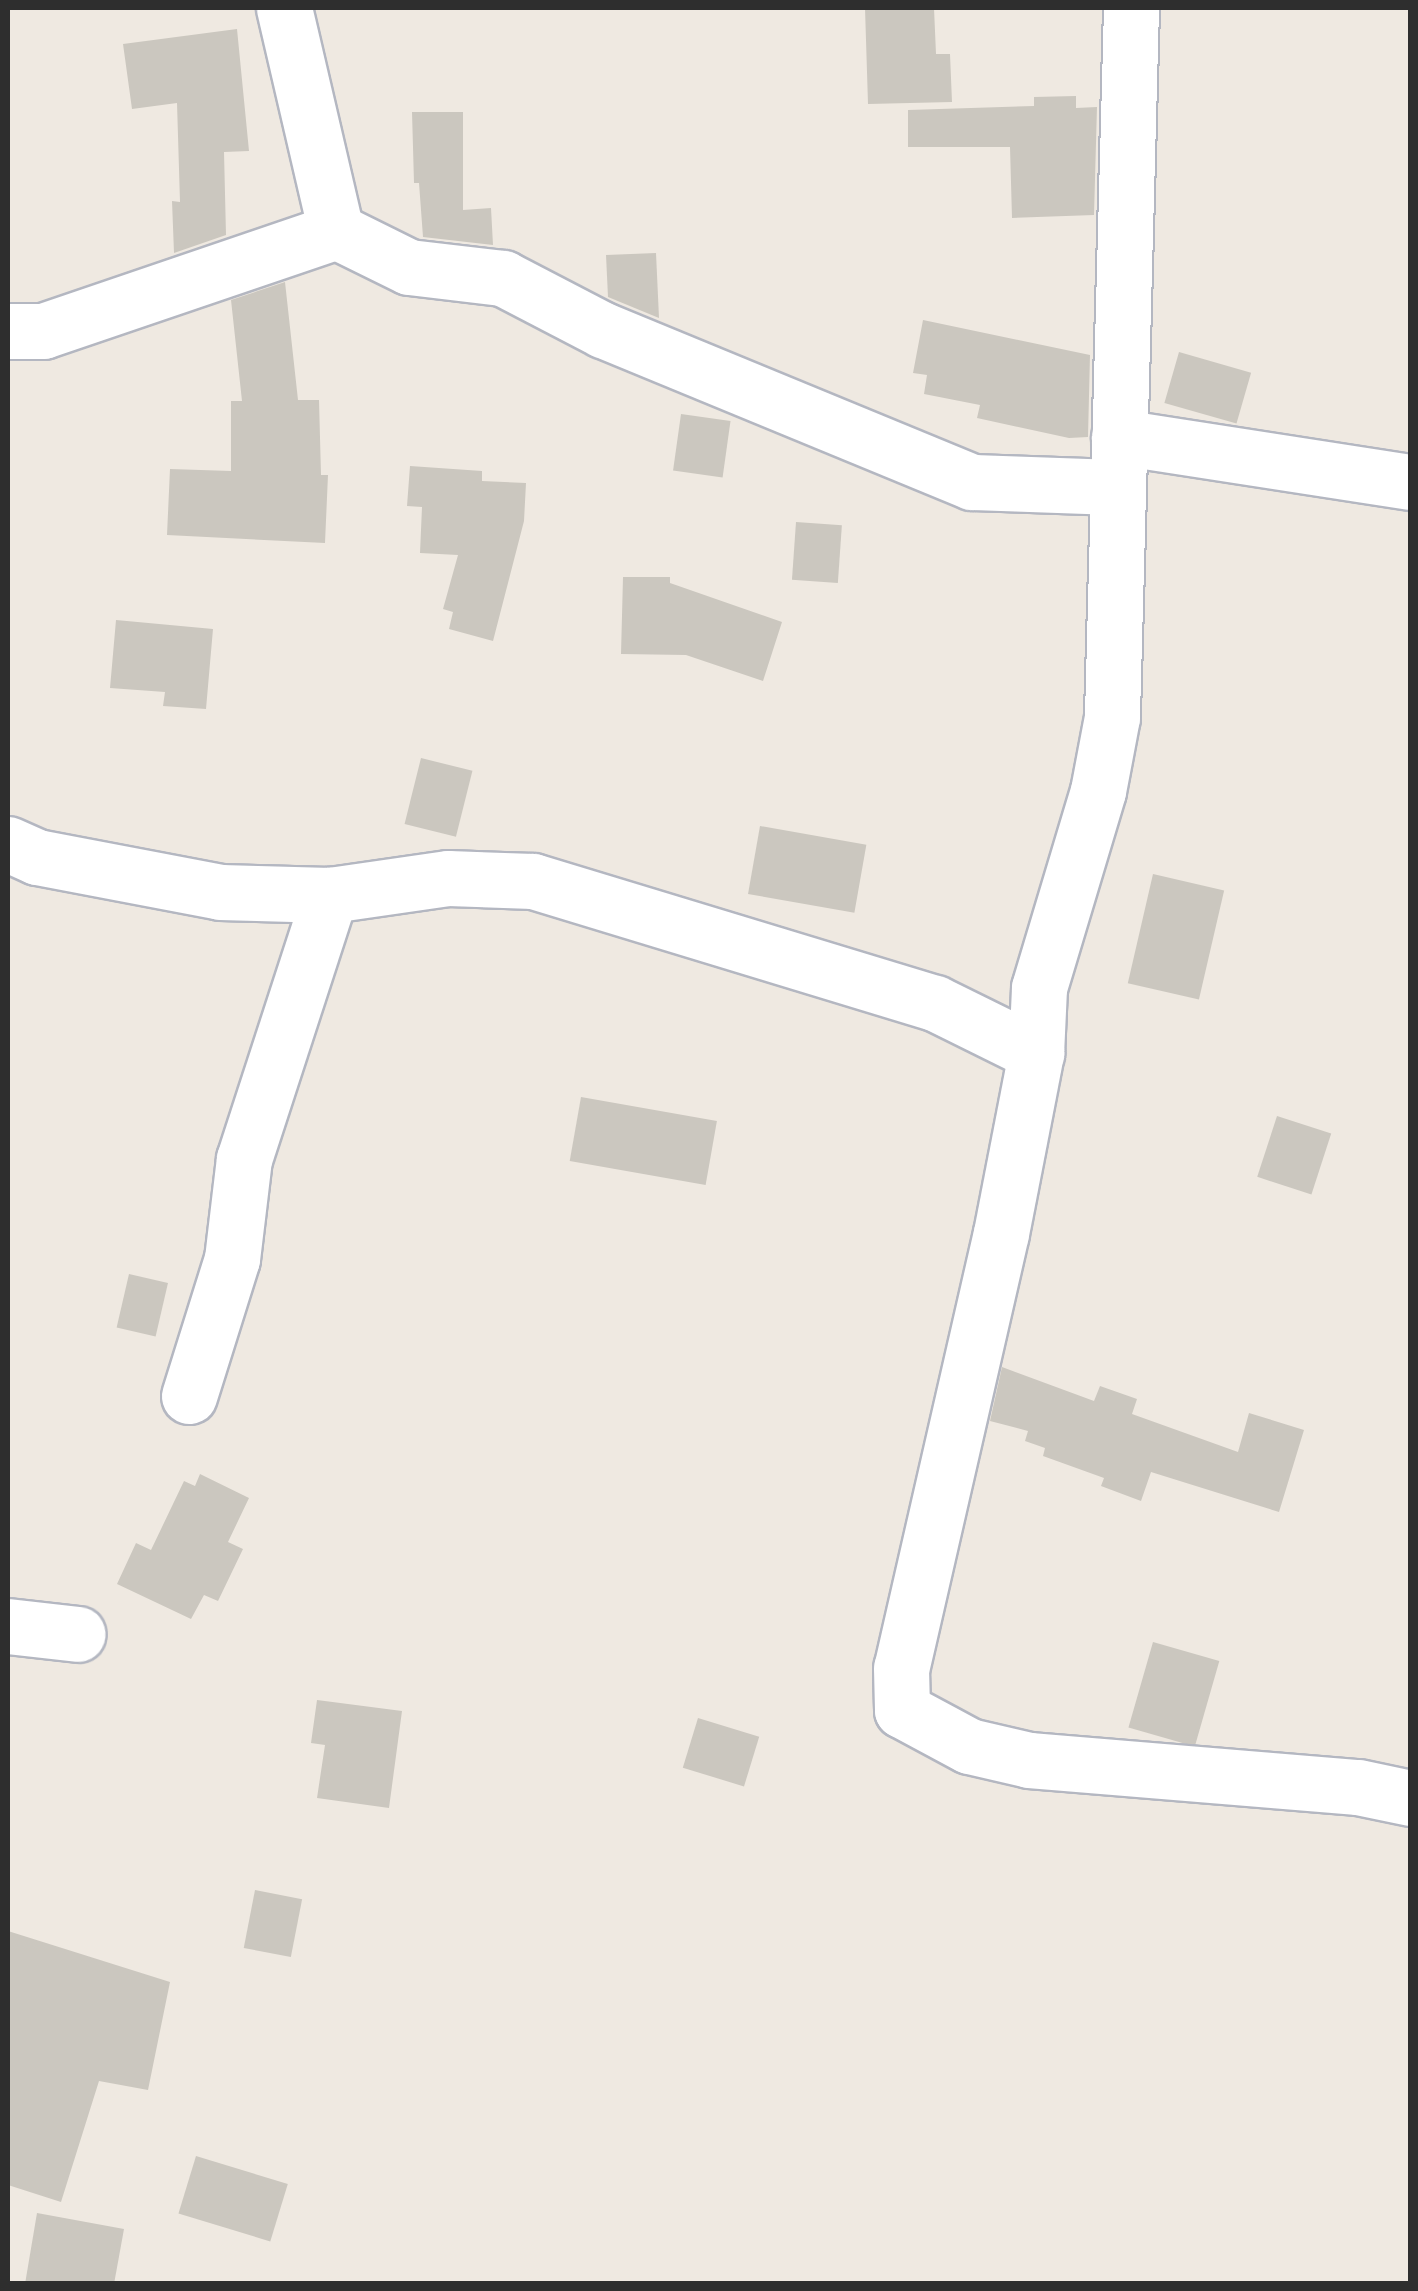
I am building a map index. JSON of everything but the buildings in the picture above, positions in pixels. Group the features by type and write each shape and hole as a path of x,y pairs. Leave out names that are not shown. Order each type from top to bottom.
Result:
{"street":[{"path":"284,8 336,232"},
{"path":"1131,8 1112,717 1098,791 1038,988 1036,1053 1001,1234 900,1668 902,1710 931,1730 969,1746 1029,1760 1358,1787 1410,1798"},
{"path":"8,331 42,330 336,232 409,267 503,278 604,330 972,482 1118,462 1410,482"},
{"path":"8,844 37,857 220,892 330,895 448,878 534,882 934,1002 1036,1053"},
{"path":"189,1396 232,1259 244,1159 330,895"},
{"path":"8,1626 78,1634"}]}
